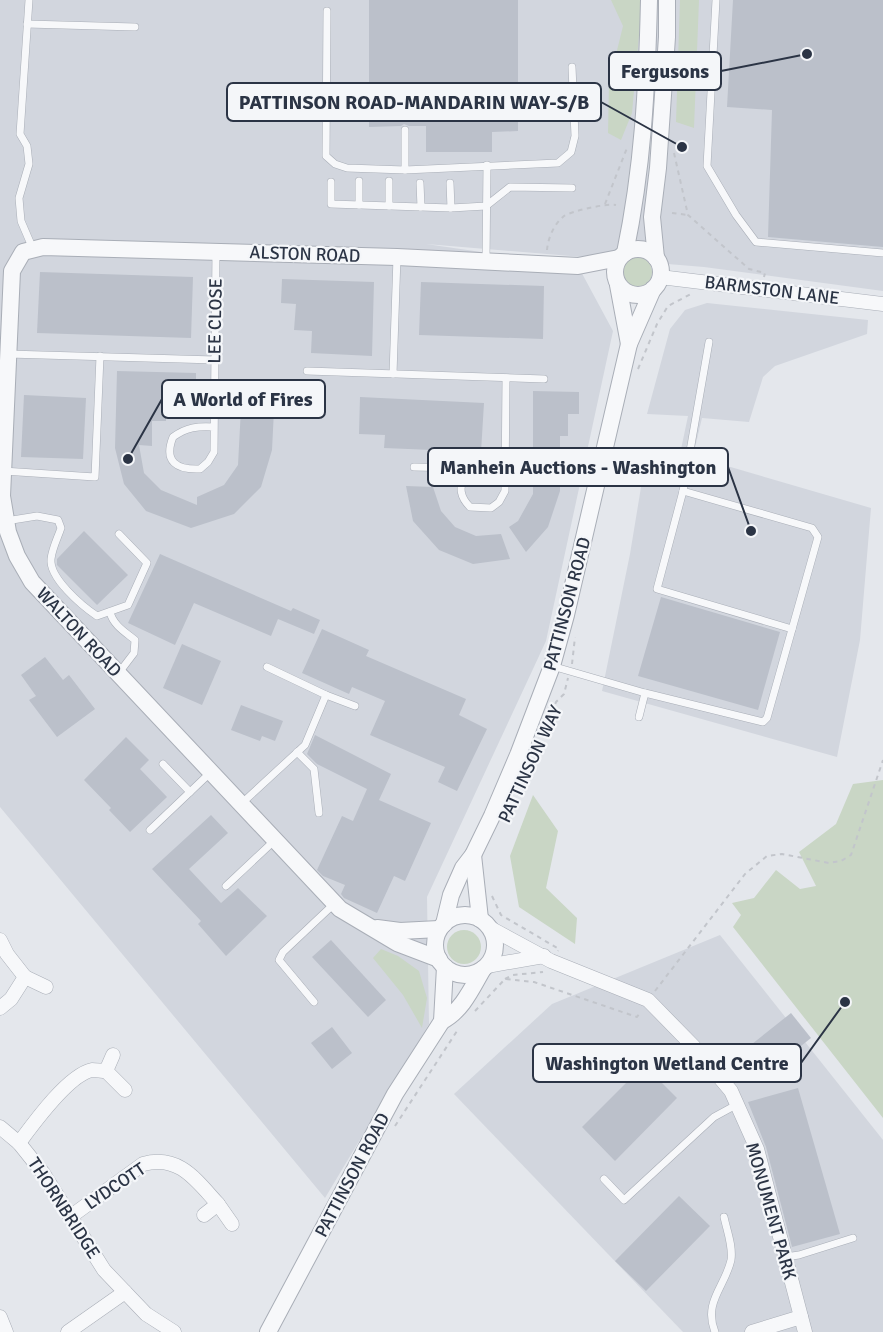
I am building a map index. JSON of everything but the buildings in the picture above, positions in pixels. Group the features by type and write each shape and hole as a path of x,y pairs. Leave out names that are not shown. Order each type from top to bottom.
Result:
{"street":[{"path":"622,255 640,249 656,258 660,265 657,283 644,294 635,295 624,291 617,282 615,270 622,255 635,205 642,153 649,0"},
{"path":"656,258 652,217 659,156 667,38 667,0"},
{"name":"ALSTON ROAD","path":"33,249 43,246 216,251 578,266 622,255"},
{"name":"WALTON ROAD","path":"33,249 23,252 12,271 2,444 2,496 8,532 17,556 32,582 340,909 397,944 442,963"},
{"name":"ALSTON ROAD","path":"578,266 617,282"},
{"name":"PATTINSON ROAD","path":"617,282 629,344"},
{"name":"PATTINSON ROAD","path":"442,926 451,895 463,868 473,855 518,755 552,666 629,344 657,283"},
{"name":"BARMSTON LANE","path":"657,283 883,304"},
{"path":"473,855 485,924 494,937 495,947 485,967"},
{"path":"485,924 471,916 462,915 452,918 442,926 435,944 442,963 454,973 464,975 485,967 548,958"},
{"name":"MONUMENT PARK","path":"485,924 548,958 648,1000 694,1047 732,1091 736,1105 757,1149 805,1332"},
{"name":"WALTON ROAD","path":"373,928 400,931 442,926"},
{"path":"0,939 7,954 26,977 46,987"},
{"name":"PATTINSON ROAD","path":"268,1332 395,1094 442,1021 442,963"},
{"name":"PATTINSON ROAD","path":"442,1021 453,1016 485,967"},
{"path":"0,1008 11,999 26,977"},
{"path":"106,1071 113,1055"},
{"path":"19,1143 48,1104 80,1076 92,1070 106,1071 125,1090"},
{"name":"THORNBRIDGE","path":"0,1127 19,1143 43,1173 104,1270 146,1314 174,1332"},
{"name":"LYDCOTT","path":"70,1217 143,1164 156,1161 170,1162 184,1169 218,1204 232,1224"},
{"path":"204,1215 218,1204"},
{"path":"68,1332 125,1292"},
{"path":"0,1317 6,1332"},
{"path":"752,1332 801,1317"}],"lane":[{"path":"29,0 20,134 27,146 29,164 19,198 21,221 33,249"},
{"path":"716,0 707,166 736,215 756,242 883,253"},
{"path":"327,11 326,156 335,164 347,168 405,170 558,163 571,152 574,136 572,67"},
{"path":"27,24 135,27"},
{"path":"405,130 405,170"},
{"path":"486,261 487,165"},
{"path":"359,181 359,205"},
{"path":"389,181 389,206"},
{"path":"330,182 331,204 451,208 486,206 510,187 572,188"},
{"path":"420,183 421,207"},
{"path":"450,183 451,208"},
{"name":"LEE CLOSE","path":"214,427 196,426 181,431 173,437 169,453 173,462 179,467 200,469 214,452 216,251"},
{"path":"393,374 397,257"},
{"path":"709,342 683,491 657,589 792,629"},
{"path":"8,354 215,360"},
{"path":"3,471 96,477 100,356"},
{"path":"307,371 544,379"},
{"path":"506,378 506,467 506,491 499,502 491,508 470,507 464,501 461,492 464,476 488,466 506,467"},
{"path":"414,467 459,468 469,473"},
{"path":"552,666 645,693 763,722 767,718 818,537 812,528 683,491"},
{"path":"6,521 37,516 57,520 62,528 50,560 55,575 84,608 97,616 128,605 147,563 119,534"},
{"path":"110,612 111,617 120,628 135,640 134,653 118,674"},
{"path":"267,667 355,706"},
{"path":"639,717 645,693"},
{"path":"241,804 304,745 326,695"},
{"path":"297,752 314,769 319,813"},
{"path":"163,764 190,792"},
{"path":"150,830 211,772"},
{"path":"226,886 275,840"},
{"path":"314,1002 279,960 283,952 335,903"},
{"path":"604,1179 624,1200 714,1117 736,1105"},
{"path":"715,1332 711,1307 726,1275 732,1251 724,1217"},
{"path":"785,1257 799,1255 853,1238"}],"path":[{"path":"674,152 688,215"},
{"path":"545,265 548,237 564,216 607,203 616,205"},
{"path":"672,213 688,215 750,269 765,273 763,279"},
{"path":"635,376 657,324 668,306 700,290"},
{"name":"PATTINSON WAY","path":"515,801 531,768 544,728 556,702 564,694 575,651 576,627"},
{"path":"505,979 534,982 637,1017 745,874 767,856 782,854 829,863 841,861 851,855 883,760"},
{"path":"469,1018 505,979 513,975 546,972 548,958 559,949 501,915 492,896"},
{"path":"390,1133 461,1025"}],"shaded area":[{"path":"0,0 883,0 883,291 704,267 426,244 578,266 613,331 546,641 427,897 429,1024 325,1198 0,807"},
{"path":"707,303 868,320 867,334 775,366 763,377 749,422 702,418 693,456 871,508 860,640 837,757 602,691 630,554 647,451 651,449 680,454 688,416 647,414 670,329 685,310"},
{"path":"720,935 883,1140 883,1332 683,1332 454,1094 552,1004"}],"green space":[{"path":"611,0 640,0 632,113 621,140 608,133 609,83 623,26"},
{"path":"680,0 699,0 694,128 676,122"},
{"path":"637,257 647,262 652,272 647,282 637,287 627,282 622,272 627,262"},
{"path":"883,780 883,1118 733,927 741,915 732,903 754,898 776,870 800,889 816,886 799,852 836,824 853,784"},
{"path":"533,795 558,831 546,888 577,918 575,944 519,907 510,856"},
{"path":"464,930 476,935 481,947 476,959 464,964 452,959 447,947 452,935"},
{"path":"381,949 398,956 419,971 427,998 422,1028 403,995 373,958"}],"place":[{"name":"Fergusons","path":"807,54"},
{"name":"PATTINSON ROAD-MANDARIN WAY-S/B","path":"682,147"},
{"name":"A World of Fires","path":"128,459"},
{"name":"Manhein Auctions - Washington","path":"751,531"},
{"name":"Washington Wetland Centre","path":"845,1002"}]}
